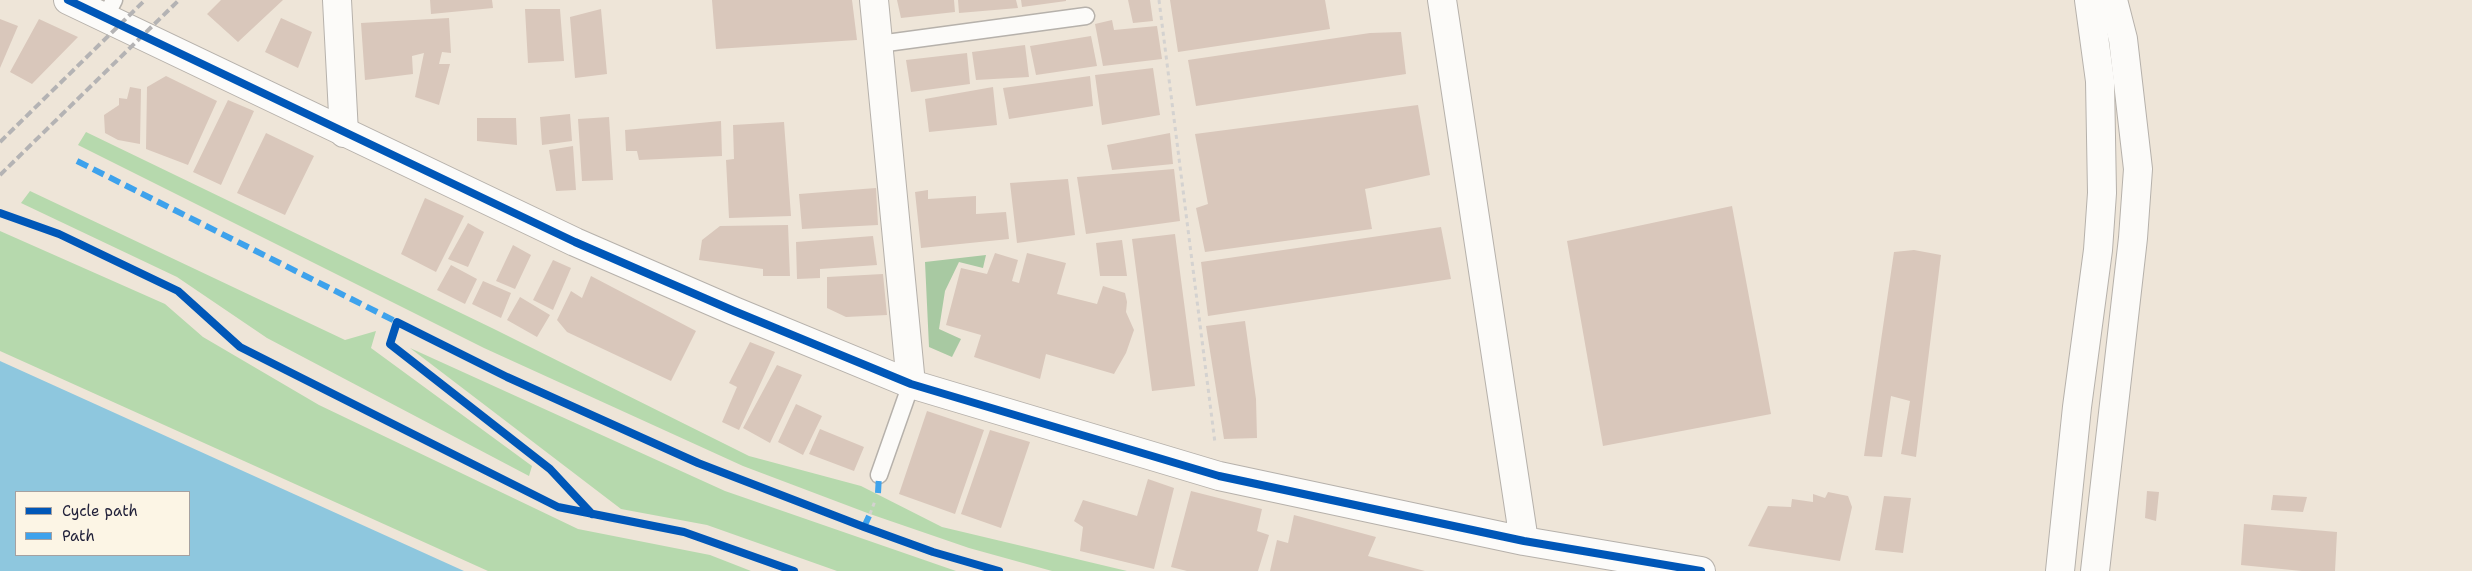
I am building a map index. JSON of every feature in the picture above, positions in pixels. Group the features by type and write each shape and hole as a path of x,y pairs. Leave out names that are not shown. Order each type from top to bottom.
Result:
{"street":[{"path":"68,0 109,9 344,133 574,242 911,384 1219,476 1524,541 1701,571"},
{"path":"337,0 344,133"},
{"path":"874,0 911,384"},
{"path":"1442,0 1524,541"},
{"path":"2060,571 2077,407 2098,250 2102,193 2100,81 2089,0"},
{"path":"2095,571 2133,238 2138,169 2122,38 2113,0"}],"lane":[{"path":"879,44 1086,16"},
{"path":"879,475 911,384"}],"path":[{"path":"1159,0 1219,476"},
{"path":"870,514 878,493"}],"green space":[{"path":"86,132 494,329 749,456 861,486 942,527 1127,571 1052,571 969,548 870,514 743,466 484,348 78,145"},
{"path":"30,191 345,340 376,331 371,348 532,466 529,476 267,338 177,277 21,203"},
{"path":"0,231 165,304 203,337 319,405 578,529 710,555 751,571 488,571 0,351"},
{"path":"986,255 983,268 959,262 945,291 939,329 961,339 952,357 929,347 925,262"},
{"path":"410,348 725,491 956,571 837,571 707,525 621,509"}],"water":[{"path":"0,361 464,571 0,571"}],"building":[{"path":"221,0 283,0 238,42 207,14"},
{"path":"430,0 492,0 493,8 431,14"},
{"path":"712,0 852,0 857,40 716,49"},
{"path":"897,0 954,0 955,12 901,18"},
{"path":"958,0 1016,0 1018,8 959,13"},
{"path":"1021,0 1066,0 1066,1 1022,7"},
{"path":"1128,0 1150,0 1153,21 1133,23"},
{"path":"1170,0 1325,0 1330,29 1178,52"},
{"path":"525,9 560,9 564,61 528,63"},
{"path":"601,9 607,74 575,78 570,17"},
{"path":"281,18 312,32 298,68 265,52"},
{"path":"449,18 451,53 442,52 439,64 450,64 439,105 415,97 424,53 412,56 413,74 365,80 361,23"},
{"path":"0,19 18,26 0,68"},
{"path":"39,19 78,37 32,84 10,72"},
{"path":"1112,20 1114,30 1157,26 1162,59 1103,66 1095,24"},
{"path":"1401,32 1406,74 1196,106 1188,60 1370,33"},
{"path":"1091,36 1097,66 1036,75 1030,46"},
{"path":"1025,45 1029,77 976,80 972,52"},
{"path":"967,53 970,84 911,92 906,60"},
{"path":"1153,68 1160,115 1102,125 1095,75"},
{"path":"166,76 217,101 188,165 146,149 147,87"},
{"path":"1090,76 1093,106 1009,119 1003,88"},
{"path":"130,87 141,89 140,144 118,140 105,133 104,115 119,105 119,98 127,99"},
{"path":"993,87 997,125 929,132 925,99"},
{"path":"228,100 254,111 221,185 193,172"},
{"path":"1418,105 1430,175 1365,189 1372,229 1205,252 1196,208 1208,204 1195,134"},
{"path":"570,114 572,141 542,145 540,117"},
{"path":"609,117 613,180 582,181 578,119"},
{"path":"477,118 516,118 517,145 477,141"},
{"path":"721,121 722,156 639,160 637,151 626,151 625,130"},
{"path":"784,122 791,216 729,218 726,160 734,159 733,125"},
{"path":"266,133 314,156 285,215 237,193"},
{"path":"1170,133 1173,164 1112,170 1107,145"},
{"path":"573,146 576,190 556,191 549,150"},
{"path":"1174,169 1180,221 1086,234 1077,177"},
{"path":"1068,179 1075,235 1017,243 1010,183"},
{"path":"876,188 878,225 802,229 799,194"},
{"path":"928,190 928,199 976,196 976,214 1006,212 1009,239 921,248 915,192"},
{"path":"425,198 464,216 436,272 401,254"},
{"path":"1732,206 1771,414 1603,446 1567,241"},
{"path":"468,223 484,232 468,267 448,259"},
{"path":"788,225 790,276 763,276 763,269 699,260 702,240 720,226"},
{"path":"1441,227 1451,279 1208,316 1201,262"},
{"path":"1175,234 1195,386 1152,391 1132,239"},
{"path":"873,236 877,265 820,269 820,278 797,279 796,242"},
{"path":"1122,240 1127,276 1100,276 1096,243"},
{"path":"513,245 531,255 515,289 496,281"},
{"path":"1914,250 1941,255 1916,457 1901,454 1910,401 1891,396 1882,457 1864,456 1894,252"},
{"path":"995,253 1018,260 1012,281 1019,283 1027,253 1066,263 1057,294 1097,304 1103,286 1125,293 1127,302 1126,312 1134,330 1126,353 1114,374 1046,354 1040,379 974,357 981,335 946,325 961,268 987,274"},
{"path":"553,260 571,268 553,310 533,300"},
{"path":"451,265 477,279 465,304 437,290"},
{"path":"883,274 887,315 846,317 827,308 827,277"},
{"path":"591,276 696,331 671,381 567,332 557,320 571,291 582,298"},
{"path":"483,281 511,293 501,318 472,304"},
{"path":"520,297 550,315 537,337 507,320"},
{"path":"1245,321 1256,399 1257,438 1224,439 1206,326"},
{"path":"750,342 775,352 739,430 722,422 737,387 729,383"},
{"path":"777,365 802,375 770,443 743,428"},
{"path":"796,404 822,416 803,455 778,442"},
{"path":"927,411 984,430 955,514 899,494"},
{"path":"820,429 864,447 854,471 809,454"},
{"path":"990,430 1030,442 1001,528 961,514"},
{"path":"1148,479 1174,488 1154,569 1080,551 1083,527 1074,521 1083,500 1137,516"},
{"path":"1191,491 1262,509 1257,531 1269,535 1258,571 1187,571 1171,567"},
{"path":"2147,491 2159,492 2156,521 2145,518"},
{"path":"1828,492 1848,496 1852,507 1840,561 1748,546 1768,506 1791,507 1792,499 1813,502 1813,494 1825,498"},
{"path":"2273,495 2307,497 2303,512 2271,510"},
{"path":"1884,496 1911,498 1903,553 1875,550"},
{"path":"1294,515 1376,537 1368,556 1425,571 1270,571 1277,540 1288,543"},
{"path":"2244,524 2337,532 2335,571 2302,571 2241,565"}],"railway":[{"path":"0,142 145,0"},
{"path":"0,175 179,0"}],"marked path":[{"path":"77,161 397,322"},
{"path":"878,493 879,475"},
{"path":"864,527 870,514"}],"cycle path":[{"path":"68,0 575,242 734,311 911,384 1219,476 1524,541 1701,571"},
{"path":"0,213 59,234 178,291 240,347 558,507 684,532 794,571"},
{"path":"592,514 550,469 390,344 397,322 507,377 698,463 933,552 999,571"}]}
